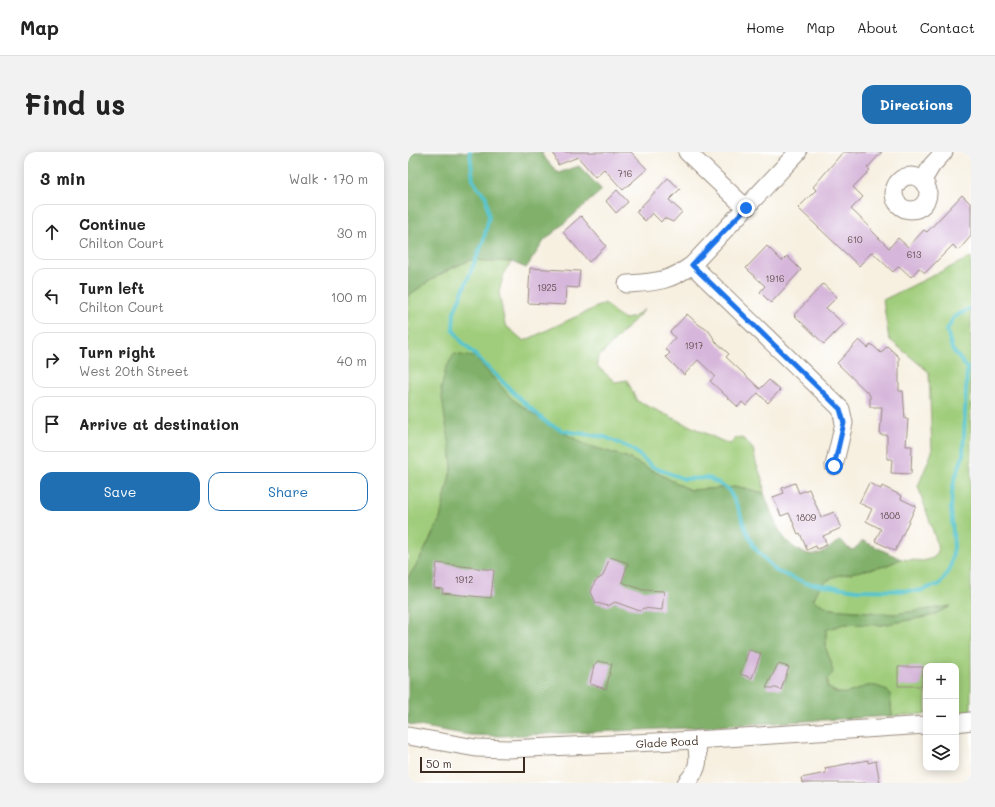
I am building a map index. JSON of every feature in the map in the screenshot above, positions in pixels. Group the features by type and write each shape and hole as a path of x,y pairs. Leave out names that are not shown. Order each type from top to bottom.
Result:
{"street":[{"path":"687,152 746,208"},
{"path":"627,284 654,282 671,278 686,269 798,152"},
{"path":"923,180 932,165 944,152"},
{"path":"686,269 840,409 844,423 834,466"},
{"path":"959,723 971,721"},
{"name":"Glade Road","path":"408,736 476,748 508,749 696,740 923,725"},
{"path":"686,783 697,768 698,758 696,740"}],"green space":[{"path":"408,152 543,152 542,155 558,173 579,166 602,190 544,241 526,268 512,262 471,260 451,268 408,296"},
{"path":"971,257 971,710 959,712 959,663 923,663 923,714 892,716 890,693 874,686 863,687 846,693 838,693 827,687 827,679 831,662 826,649 826,630 844,624 882,625 931,616 949,607 894,614 831,609 813,601 821,584 836,576 885,566 901,559 923,561 933,558 938,552 936,540 918,486 932,452 929,372 889,339 883,300"},
{"path":"471,260 512,262 505,270 499,292 505,325 524,341 605,303 619,317 628,319 645,309 597,359 597,366 615,382 627,380 637,401 730,444 737,437 744,439 753,449 756,463 763,481 764,493 739,487 690,490 626,457 586,445 546,423 512,399 475,358 450,446 452,466 440,519 420,559 408,578 408,296 438,276"},
{"path":"454,354 475,357 512,399 546,423 586,445 626,457 690,490 739,487 764,493 778,528 789,543 796,549 810,554 821,553 841,540 848,548 853,550 863,541 901,559 885,566 836,576 821,584 813,600 831,609 894,614 951,606 931,616 882,625 844,624 826,630 826,649 833,673 827,679 827,687 838,693 852,692 868,686 881,688 890,693 892,716 685,728 500,736 469,735 408,724 408,578 420,559 440,519 452,466 441,389 446,368"}],"building":[{"path":"553,152 631,152 647,169 623,190 604,169 595,177 578,157 558,165"},
{"path":"843,152 882,152 867,168 870,170 853,187 863,197 851,209 889,248 898,238 908,247 924,230 927,232 962,195 971,204 971,236 958,251 953,245 925,273 919,268 911,277 899,266 893,272 872,252 859,266 798,208 816,190 813,187"},
{"path":"668,178 680,189 669,200 682,212 673,222 664,218 661,222 652,213 645,221 636,212"},
{"path":"617,190 628,202 616,213 606,201"},
{"path":"581,216 606,246 589,262 563,232"},
{"path":"767,246 782,261 787,256 801,270 771,303 760,292 765,286 746,268"},
{"path":"530,268 580,271 578,288 566,287 565,305 528,303"},
{"path":"823,284 837,297 826,308 844,324 824,344 794,315"},
{"path":"687,314 709,331 716,342 729,354 726,357 760,389 769,380 780,390 768,403 758,393 746,406 742,402 738,407 710,381 715,376 698,360 684,375 666,357 670,353 665,349 675,338 670,332"},
{"path":"859,340 868,348 871,344 881,353 887,346 899,357 899,391 903,391 905,419 908,419 906,446 912,446 911,474 891,473 892,459 887,459 887,435 880,435 882,407 870,407 870,395 837,363"},
{"path":"795,483 799,493 809,489 821,517 834,512 841,528 823,536 827,545 817,549 816,546 807,550 789,513 781,516 773,497 784,493 782,488"},
{"path":"869,483 881,489 882,486 902,496 901,499 916,506 895,551 875,541 881,529 866,521 872,509 859,503"},
{"path":"610,557 628,563 622,582 643,590 664,591 662,610 643,608 640,611 615,602 608,606 596,603 591,592 595,581 603,576"},
{"path":"437,563 494,570 491,598 442,593 443,589 434,588"},
{"path":"749,650 761,653 752,678 740,674"},
{"path":"598,661 612,664 606,689 590,684 594,665"},
{"path":"778,664 789,667 781,690 776,688 766,688"},
{"path":"898,667 923,667 922,686 898,686"},
{"path":"868,760 868,763 876,761 880,783 802,783 801,778 826,773 825,768"}],"waterway":[{"path":"470,152 473,181 486,197 489,217 483,242 454,312 453,330 463,343 547,423 564,431 605,437 632,449 653,467 684,479 709,478 728,489 738,507 745,528 754,547 776,571 806,583 857,590 919,591 940,584 950,569 954,547 951,508 952,493 954,481 963,456 967,368 952,349 947,330 954,317 971,308"}],"route":[{"path":"746,208 692,265 840,409 844,423 834,466"}]}
